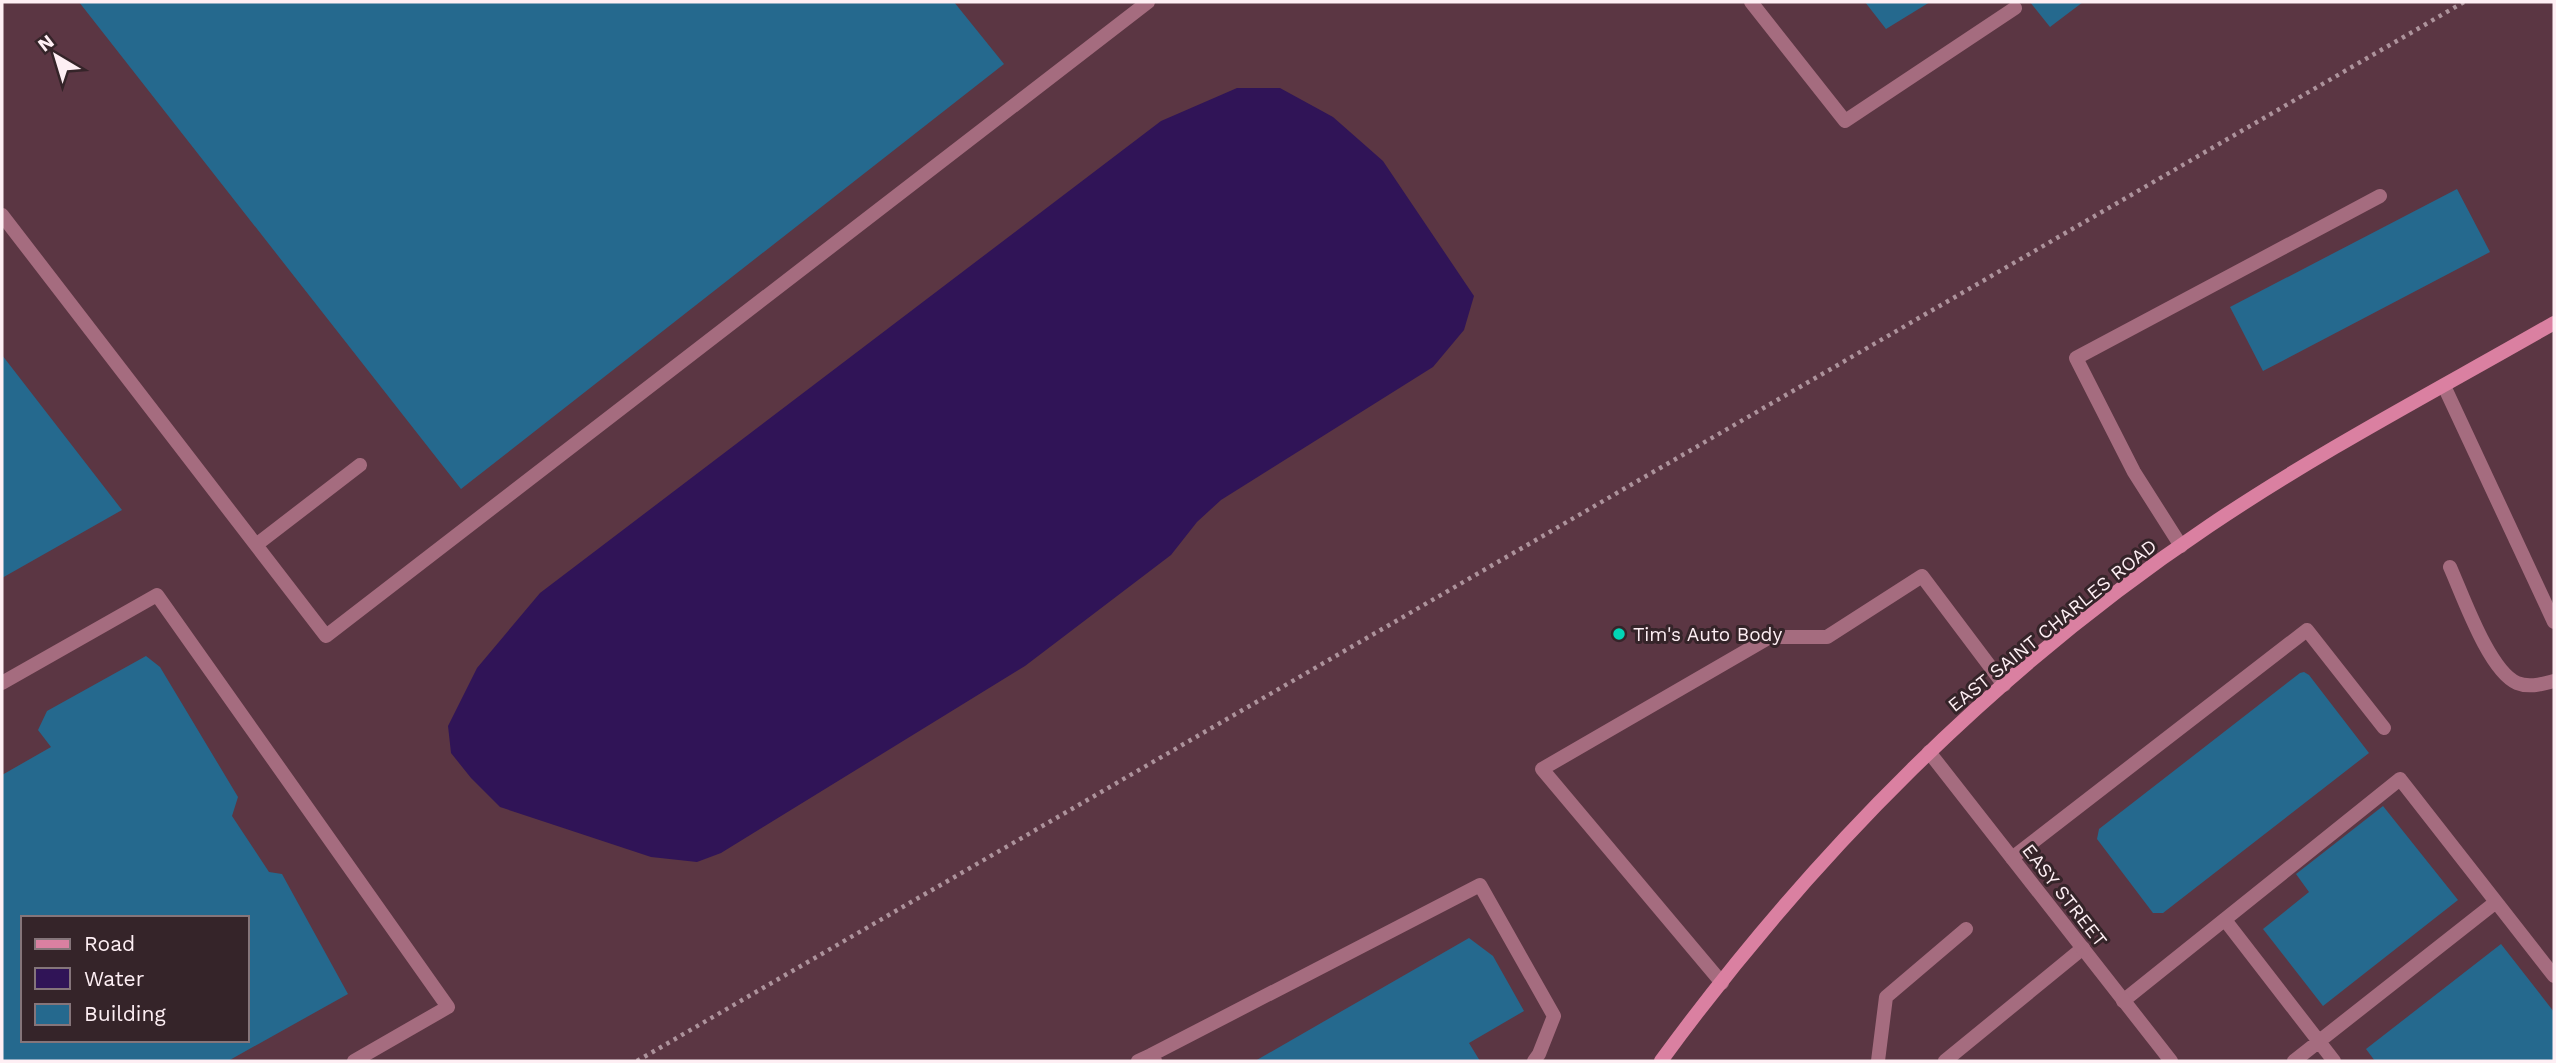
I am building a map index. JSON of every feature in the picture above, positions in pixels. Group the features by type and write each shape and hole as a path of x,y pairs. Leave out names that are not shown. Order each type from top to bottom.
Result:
{"street":[{"path":"2,215 326,636 1148,2"},
{"path":"1751,2 1845,121 2015,8"},
{"path":"2181,546 2134,472 2076,358 2381,196"},
{"name":"EAST SAINT CHARLES ROAD","path":"1661,1061 1756,939 1929,752 2004,685 2109,598 2274,484 2554,323"},
{"path":"2444,386 2554,622"},
{"path":"256,545 360,465"},
{"path":"2451,567 2492,658 2506,677 2520,685 2536,686 2554,681"},
{"path":"1722,983 1542,769 1770,637 1827,638 1922,576 2004,685"},
{"path":"2,683 157,595 448,1007 354,1061"},
{"path":"2012,858 2307,630 2384,729"},
{"name":"EASY STREET","path":"1929,752 2171,1061"},
{"path":"2123,1001 2400,779 2554,976"},
{"path":"1148,1059 1480,886 1554,1016 1534,1061"},
{"path":"2294,1061 2496,902"},
{"path":"2225,920 2334,1061"},
{"path":"1878,1061 1886,996 1966,929"},
{"path":"1945,1061 2083,948"}],"path":[{"path":"637,1061 2464,2"}],"water":[{"path":"1237,88 1280,88 1333,117 1383,161 1474,296 1464,330 1433,367 1221,500 1197,522 1171,555 1025,666 721,853 697,862 651,857 500,807 471,778 451,753 448,726 477,668 540,593 1161,121"}],"building":[{"path":"79,2 954,2 1004,64 461,489"},
{"path":"1865,2 1930,2 1886,29"},
{"path":"2030,2 2083,2 2050,27"},
{"path":"2457,189 2490,252 2263,371 2230,307"},
{"path":"2,355 122,510 2,578"},
{"path":"146,656 160,667 238,797 232,816 269,872 282,874 348,994 228,1061 2,1061 2,775 51,747 38,730 47,711"},
{"path":"2304,672 2369,753 2163,913 2153,913 2097,839 2099,829"},
{"path":"2383,806 2458,900 2323,1006 2263,929 2309,892 2296,874"},
{"path":"1469,938 1493,956 1524,1011 1469,1043 1480,1061 1255,1061"},
{"path":"2501,944 2554,1012 2554,1061 2375,1061 2366,1049"}],"place":[{"name":"Tim's Auto Body","path":"1619,634"}]}
